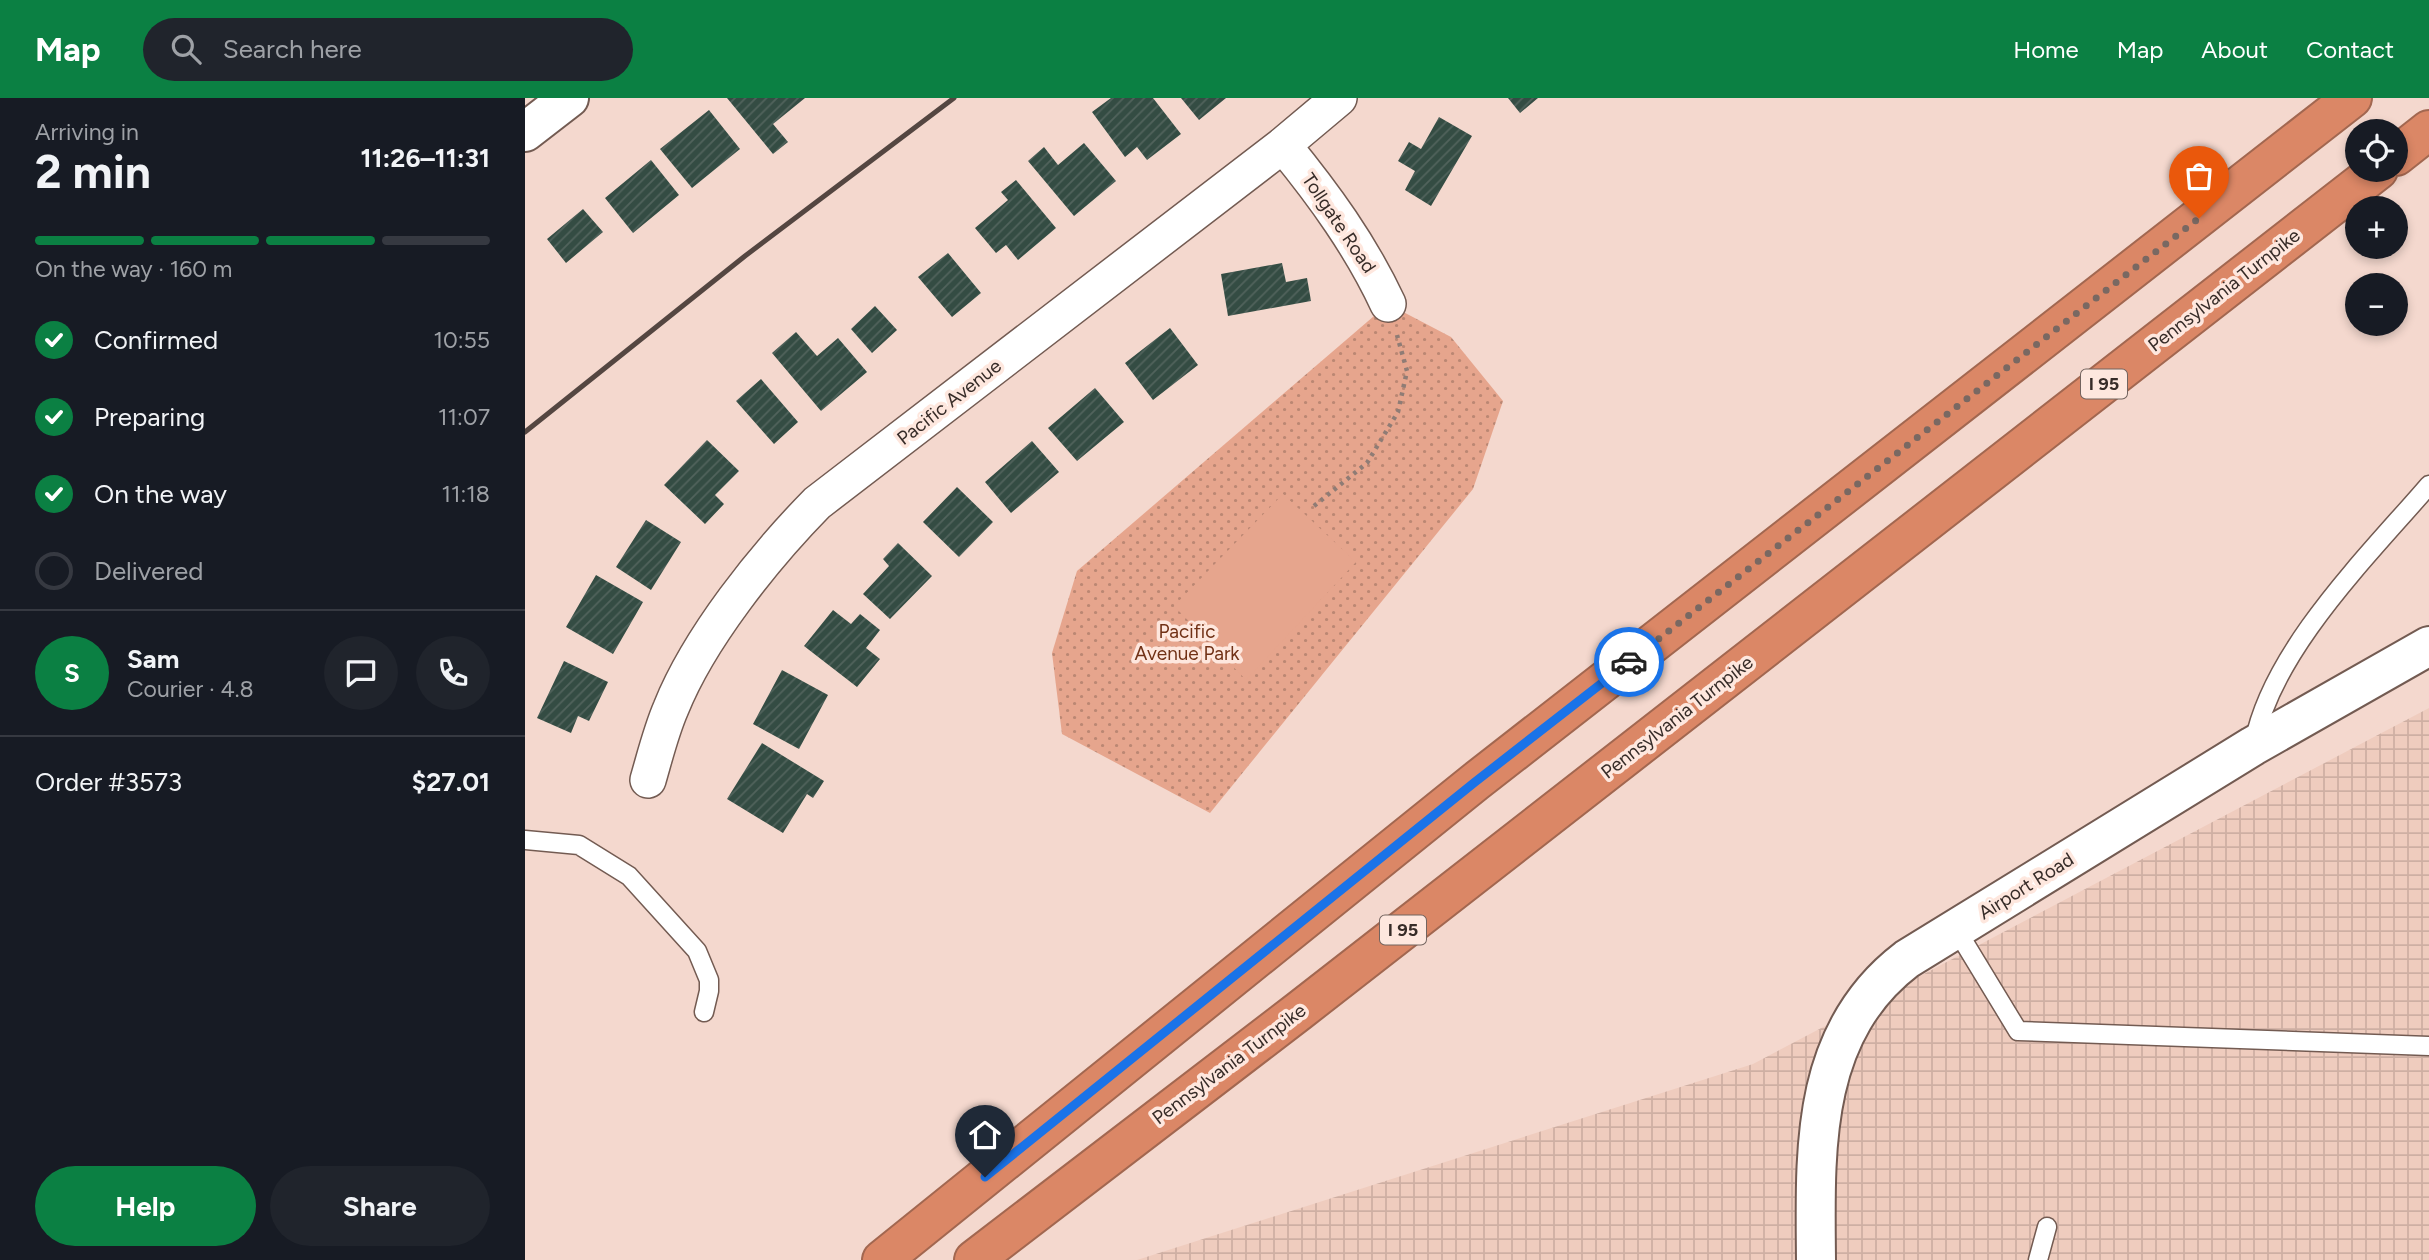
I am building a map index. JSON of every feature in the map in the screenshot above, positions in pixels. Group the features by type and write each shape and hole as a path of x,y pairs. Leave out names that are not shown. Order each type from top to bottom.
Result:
{"highway":[{"path":"882,1260 1475,782 2352,98"},
{"path":"2408,147 2429,130"},
{"name":"Pennsylvania Turnpike","path":"974,1260 1386,944 2363,182"}],"street":[{"path":"528,121 569,98"},
{"name":"Pacific Avenue","path":"647,780 671,708 695,659 784,537 817,503 1283,145 1339,98"},
{"name":"Tollgate Road","path":"1283,145 1322,193 1363,255 1388,304"},
{"name":"Airport Road","path":"1816,1260 1815,1168 1822,1105 1833,1059 1851,1021 1869,995 1890,972 2253,746 2429,646"}],"lane":[{"path":"2253,746 2259,719 2286,662 2339,589 2429,485"},
{"path":"525,840 579,845 629,876 697,951 709,980 704,1012"},
{"path":"1956,929 2018,1031 2429,1046"},
{"path":"2038,1260 2047,1227"}],"path":[{"path":"1314,506 1367,463 1398,412 1407,371 1388,304"}],"shaded area":[{"path":"2429,708 2429,1260 1137,1260 1753,1064"}],"green space":[{"name":"Pacific Avenue Park","path":"1388,304 1451,337 1503,401 1473,489 1210,813 1062,734 1052,653 1077,571"},
{"path":"1283,494 1356,562 1246,680 1174,606"}],"building":[{"path":"727,98 805,98 773,124 788,142 773,154"},
{"path":"1111,98 1153,98 1181,134 1147,160 1137,147 1125,157 1092,112"},
{"path":"1181,98 1226,98 1199,120"},
{"path":"1508,98 1538,98 1520,113"},
{"path":"709,110 740,149 692,188 660,149"},
{"path":"1439,117 1472,136 1431,206 1405,190 1415,171 1398,161 1409,142 1421,149"},
{"path":"1084,143 1116,181 1074,216 1028,161 1044,147 1058,165"},
{"path":"651,160 679,195 633,233 605,198"},
{"path":"1016,180 1056,228 1018,260 1006,245 996,253 975,228 1008,200 1001,192"},
{"path":"583,209 603,232 566,263 547,239"},
{"path":"948,253 981,293 952,317 918,277"},
{"path":"1282,263 1286,282 1307,278 1311,301 1228,316 1221,274"},
{"path":"875,306 897,330 872,353 851,329"},
{"path":"1170,328 1198,365 1153,400 1125,363"},
{"path":"796,332 817,356 838,338 867,372 821,411 772,353"},
{"path":"761,379 798,422 774,444 736,401"},
{"path":"1095,388 1124,422 1077,461 1048,428"},
{"path":"707,440 739,471 715,495 724,504 705,524 664,485"},
{"path":"1032,441 1059,472 1011,513 985,482"},
{"path":"957,487 993,522 959,557 923,522"},
{"path":"646,520 681,542 651,590 616,567"},
{"path":"898,543 932,576 890,619 863,594 889,566 883,559"},
{"path":"596,575 643,602 613,654 566,627"},
{"path":"833,610 851,624 860,614 880,630 866,648 880,659 857,687 804,646"},
{"path":"564,661 608,682 589,721 578,716 571,733 537,718"},
{"path":"782,670 828,695 799,749 753,724"},
{"path":"762,743 824,781 813,798 807,794 783,833 727,799"}],"railway":[{"path":"525,432 745,256 954,98"}],"way so far":[{"path":"1629,662 2199,218"}],"route":[{"path":"985,1177 1475,782 1629,662"}]}
